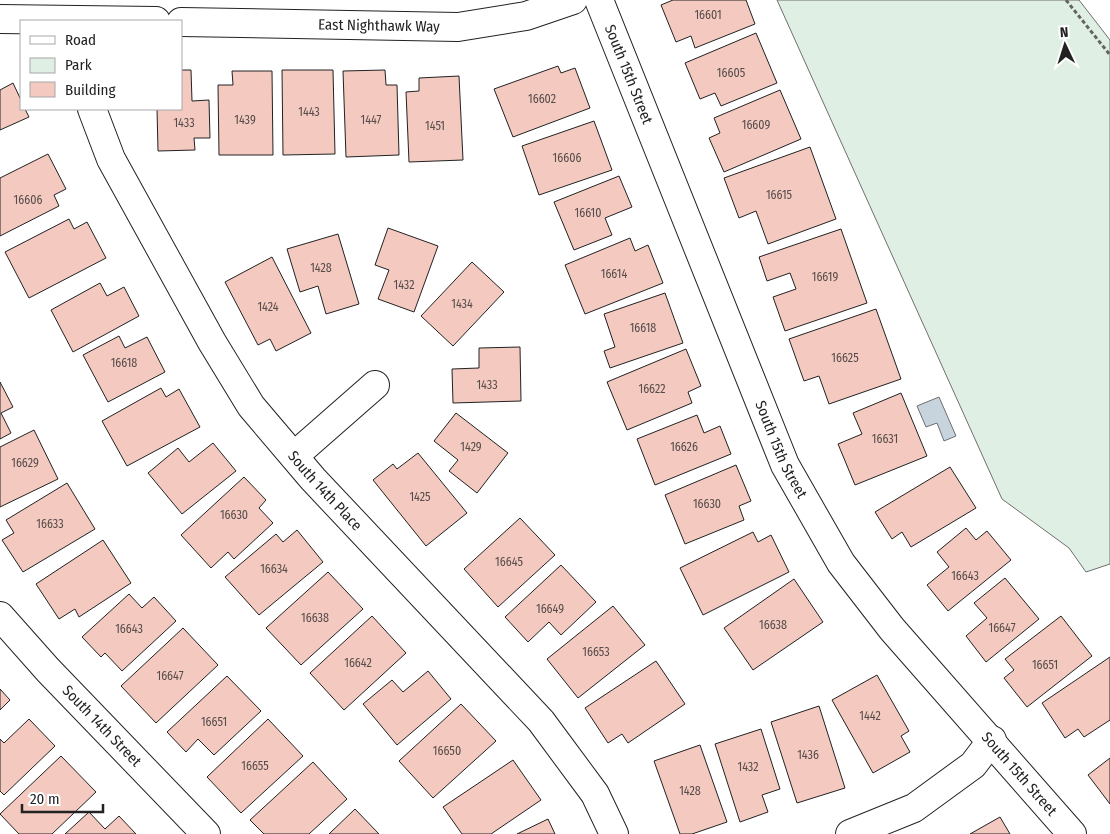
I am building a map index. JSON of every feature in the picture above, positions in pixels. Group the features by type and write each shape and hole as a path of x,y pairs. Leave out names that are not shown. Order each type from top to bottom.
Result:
{"street":[{"name":"East Nighthawk Way","path":"182,22 458,27 526,16 573,0"},
{"name":"South 15th Street","path":"599,0 785,465 841,563 892,629 992,740 1072,834"},
{"path":"0,19 84,20"},
{"name":"South 14th Place","path":"92,110 111,160 212,342 251,406 294,456 541,721 595,794 614,834"},
{"path":"294,456 374,385"},
{"name":"South 14th Street","path":"0,616 48,670 206,834"},
{"path":"850,834 914,808 973,764 992,740"}],"path":[{"path":"1066,0 1110,55"}],"green space":[{"path":"777,0 1079,0 1110,40 1110,564 1086,572 1069,548 1002,499"}],"shaded area":[{"path":"939,397 956,436 944,441 937,423 926,427 917,406"}],"building":[{"path":"673,0 746,0 755,24 695,48 691,36 676,42 661,5"},
{"path":"756,33 777,83 721,106 715,93 700,99 685,63"},
{"path":"558,66 561,73 575,68 590,108 513,137 494,89"},
{"path":"182,70 191,70 192,101 209,100 210,138 194,138 195,150 158,151 157,110 182,110"},
{"path":"282,70 333,70 335,154 283,155"},
{"path":"385,70 386,85 397,85 399,155 346,157 343,71"},
{"path":"232,71 272,71 273,155 219,155 218,85 233,85"},
{"path":"459,76 463,160 409,162 406,92 419,91 419,78"},
{"path":"13,83 20,98 20,110 26,110 29,117 0,130 0,90"},
{"path":"780,90 801,139 724,172 709,138 720,133 714,118"},
{"path":"594,121 612,170 539,195 522,146"},
{"path":"810,147 836,219 768,244 756,211 739,218 724,178"},
{"path":"48,154 66,189 54,195 59,206 0,236 0,178"},
{"path":"619,176 632,207 605,218 612,235 574,250 554,202"},
{"path":"69,219 74,229 87,222 106,258 29,298 5,252"},
{"path":"388,228 438,246 414,312 378,299 389,270 375,265"},
{"path":"841,229 867,303 785,331 773,297 796,289 790,273 767,281 759,257"},
{"path":"338,234 359,304 326,314 318,286 300,292 287,249"},
{"path":"630,238 635,251 648,245 663,283 585,314 565,265"},
{"path":"272,257 311,333 276,351 270,339 258,345 225,282"},
{"path":"472,262 504,292 453,346 421,316"},
{"path":"100,283 107,296 124,287 139,316 73,352 51,310"},
{"path":"665,293 683,343 610,368 604,351 615,347 604,314"},
{"path":"876,309 901,379 829,404 819,376 804,381 789,339"},
{"path":"119,336 125,348 147,337 165,372 108,402 83,355"},
{"path":"520,347 521,401 453,403 452,369 479,368 479,348"},
{"path":"686,349 701,386 688,392 692,403 627,430 607,382"},
{"path":"0,382 13,407 1,413 11,433 0,439"},
{"path":"161,388 166,397 179,389 200,427 127,466 102,421"},
{"path":"901,393 927,456 855,485 838,444 862,434 853,413"},
{"path":"456,413 508,453 477,493 449,471 458,460 434,441"},
{"path":"697,415 704,433 720,426 731,454 655,485 637,439"},
{"path":"34,430 58,479 0,507 0,447"},
{"path":"213,443 236,471 182,514 148,473 178,448 189,462"},
{"path":"418,453 467,513 426,546 373,480 393,464 397,469"},
{"path":"736,465 751,501 739,506 744,520 685,544 665,495"},
{"path":"950,467 976,508 911,547 902,532 892,539 875,512"},
{"path":"244,477 266,500 259,508 273,523 234,559 228,552 211,568 181,535"},
{"path":"67,483 95,529 23,572 2,540 14,533 6,520"},
{"path":"520,518 555,555 498,607 464,569"},
{"path":"966,528 976,540 987,531 1011,560 948,611 927,585 949,567 937,552"},
{"path":"297,530 323,562 259,615 225,577 276,534 283,542"},
{"path":"753,532 758,542 771,535 789,572 703,615 680,568"},
{"path":"103,540 131,583 79,617 75,609 59,619 36,584"},
{"path":"561,565 596,602 561,635 549,622 528,642 505,617"},
{"path":"328,572 363,609 301,665 266,628"},
{"path":"1005,578 1039,619 986,662 966,636 987,618 974,603"},
{"path":"794,579 823,622 753,670 724,628"},
{"path":"129,594 142,608 154,597 176,621 122,671 105,653 101,657 82,637"},
{"path":"613,606 645,645 578,698 547,659"},
{"path":"372,616 406,653 344,710 310,673"},
{"path":"1061,616 1092,656 1027,707 1004,678 1014,670 1005,659"},
{"path":"183,628 218,665 156,723 121,686"},
{"path":"1110,657 1110,720 1084,737 1078,729 1065,738 1042,703"},
{"path":"656,661 685,704 628,743 622,734 608,743 585,708"},
{"path":"428,671 451,699 397,745 363,704 392,680 403,692"},
{"path":"877,675 909,731 901,736 910,752 873,773 832,700"},
{"path":"227,676 261,711 214,755 198,739 186,752 167,732"},
{"path":"0,689 10,700 0,710"},
{"path":"461,704 496,741 433,798 399,761"},
{"path":"819,706 845,788 797,803 771,722"},
{"path":"29,719 55,746 4,795 0,791 0,739 4,743"},
{"path":"268,719 303,756 241,813 207,777"},
{"path":"761,729 780,789 762,795 768,812 740,822 715,744"},
{"path":"700,745 727,822 692,834 680,834 654,761"},
{"path":"61,756 96,792 52,834 19,834 0,814"},
{"path":"1110,758 1110,804 1088,775"},
{"path":"513,760 541,800 491,834 462,834 443,807"},
{"path":"313,762 347,799 309,834 264,834 250,820"},
{"path":"355,809 379,834 329,834"},
{"path":"89,812 105,829 119,816 136,834 65,834"},
{"path":"1000,817 1010,834 970,834"},
{"path":"548,819 555,834 517,834"}]}
